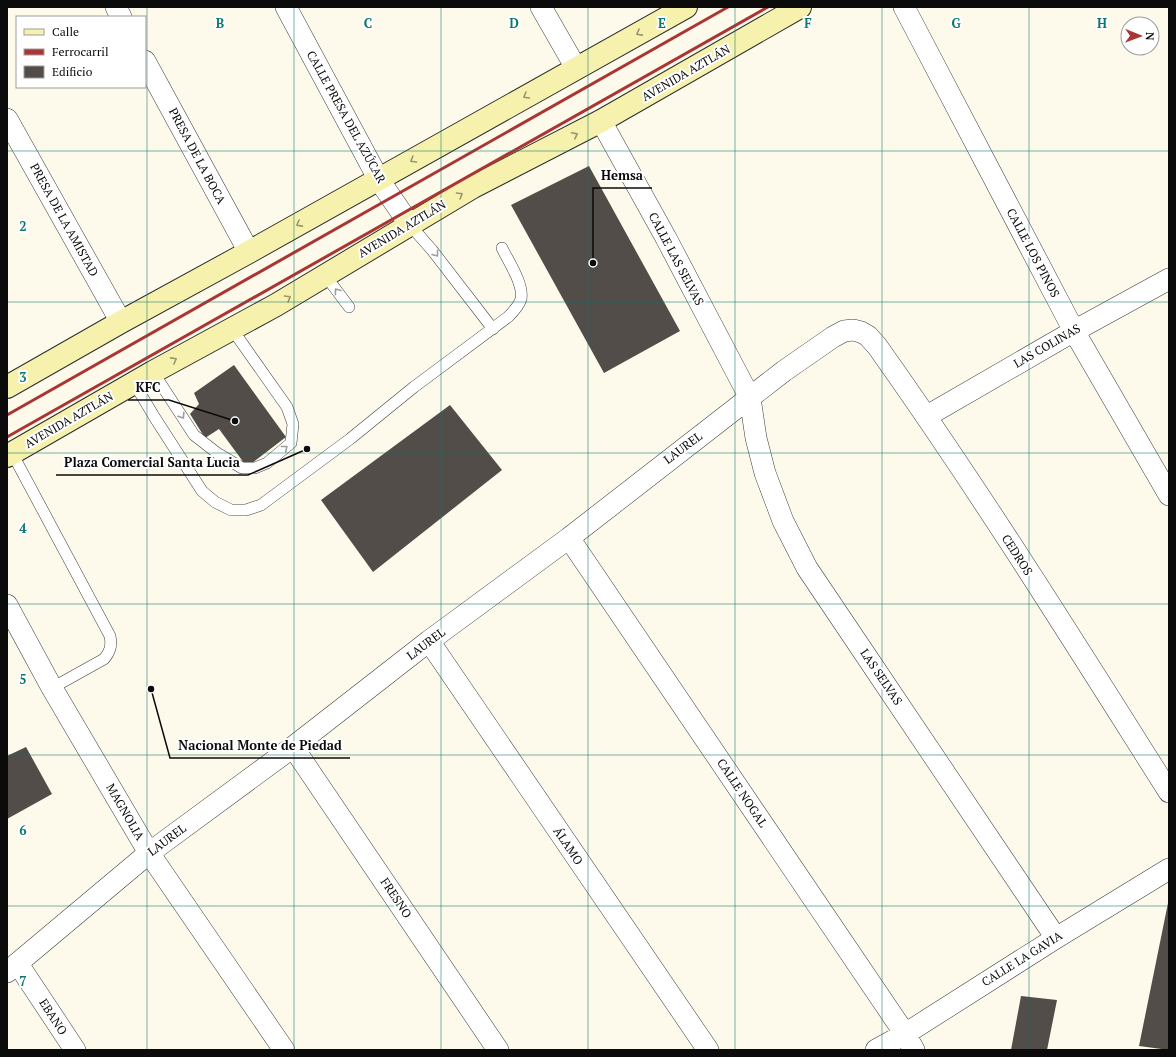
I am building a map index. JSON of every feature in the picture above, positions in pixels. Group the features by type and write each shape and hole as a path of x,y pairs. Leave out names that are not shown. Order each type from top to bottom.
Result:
{"main road":[{"path":"7,387 686,7"},
{"name":"AVENIDA AZTLÁN","path":"9,451 276,305 473,187 601,121 800,7"}],"street":[{"path":"116,7 120,16"},
{"name":"CALLE PRESA DEL AZÚCAR","path":"286,7 379,180 410,225"},
{"path":"541,7 576,68"},
{"name":"CALLE LOS PINOS","path":"904,7 1074,331 1169,495"},
{"name":"PRESA DE LA BOCA","path":"146,63 249,252"},
{"name":"PRESA DE LA AMISTAD","path":"7,119 121,322"},
{"name":"CALLE LAS SELVAS","path":"601,121 666,238 750,398"},
{"name":"LAS COLINAS","path":"926,416 1074,331 1169,279"},
{"name":"LAUREL","path":"12,968 149,853 293,747 429,641 568,538 784,371 833,337 844,331 853,330"},
{"name":"CEDROS","path":"853,330 868,336 877,346 926,416 1062,623 1169,792"},
{"name":"LAS SELVAS","path":"750,398 756,438 765,473 783,521 807,568 1056,938"},
{"name":"CALLE NOGAL","path":"568,538 909,1042"},
{"name":"MAGNOLIA","path":"7,605 52,688 149,853 284,1050"},
{"name":"ÁLAMO","path":"429,641 708,1050"},
{"name":"FRESNO","path":"293,747 498,1050"},
{"name":"CALLE LA GAVIA","path":"876,1050 909,1042 1056,938 1169,869"},
{"name":"EBANO","path":"12,968 75,1050"}],"lane":[{"path":"410,225 432,250 493,329"},
{"path":"134,383 202,490 215,502 231,510 246,510 261,505 350,439 414,387 508,317 517,307 521,299 521,290 515,273 502,248"},
{"path":"325,275 350,307"},
{"path":"153,372 194,435 217,453 242,468 255,468 267,463 291,443 293,424 287,407 232,329"},
{"path":"9,451 110,636 111,644 109,653 104,659 52,688"}],"building":[{"path":"589,166 680,331 604,373 511,205"},
{"path":"234,365 286,437 247,467 219,429 205,438 190,414 199,404 194,393"},
{"path":"450,405 502,470 373,572 321,500"},
{"path":"26,747 52,794 7,819 7,756"},
{"path":"1169,903 1169,1050 1139,1046"},
{"path":"1021,996 1057,1000 1047,1050 1011,1050"}],"railway":[{"path":"7,415 728,7"},
{"path":"7,437 768,7"}],"place":[{"name":"Hemsa","path":"593,263"},
{"name":"KFC","path":"235,421"},
{"name":"Plaza Comercial Santa Lucia","path":"307,449"},
{"name":"Nacional Monte de Piedad","path":"151,689"}]}
